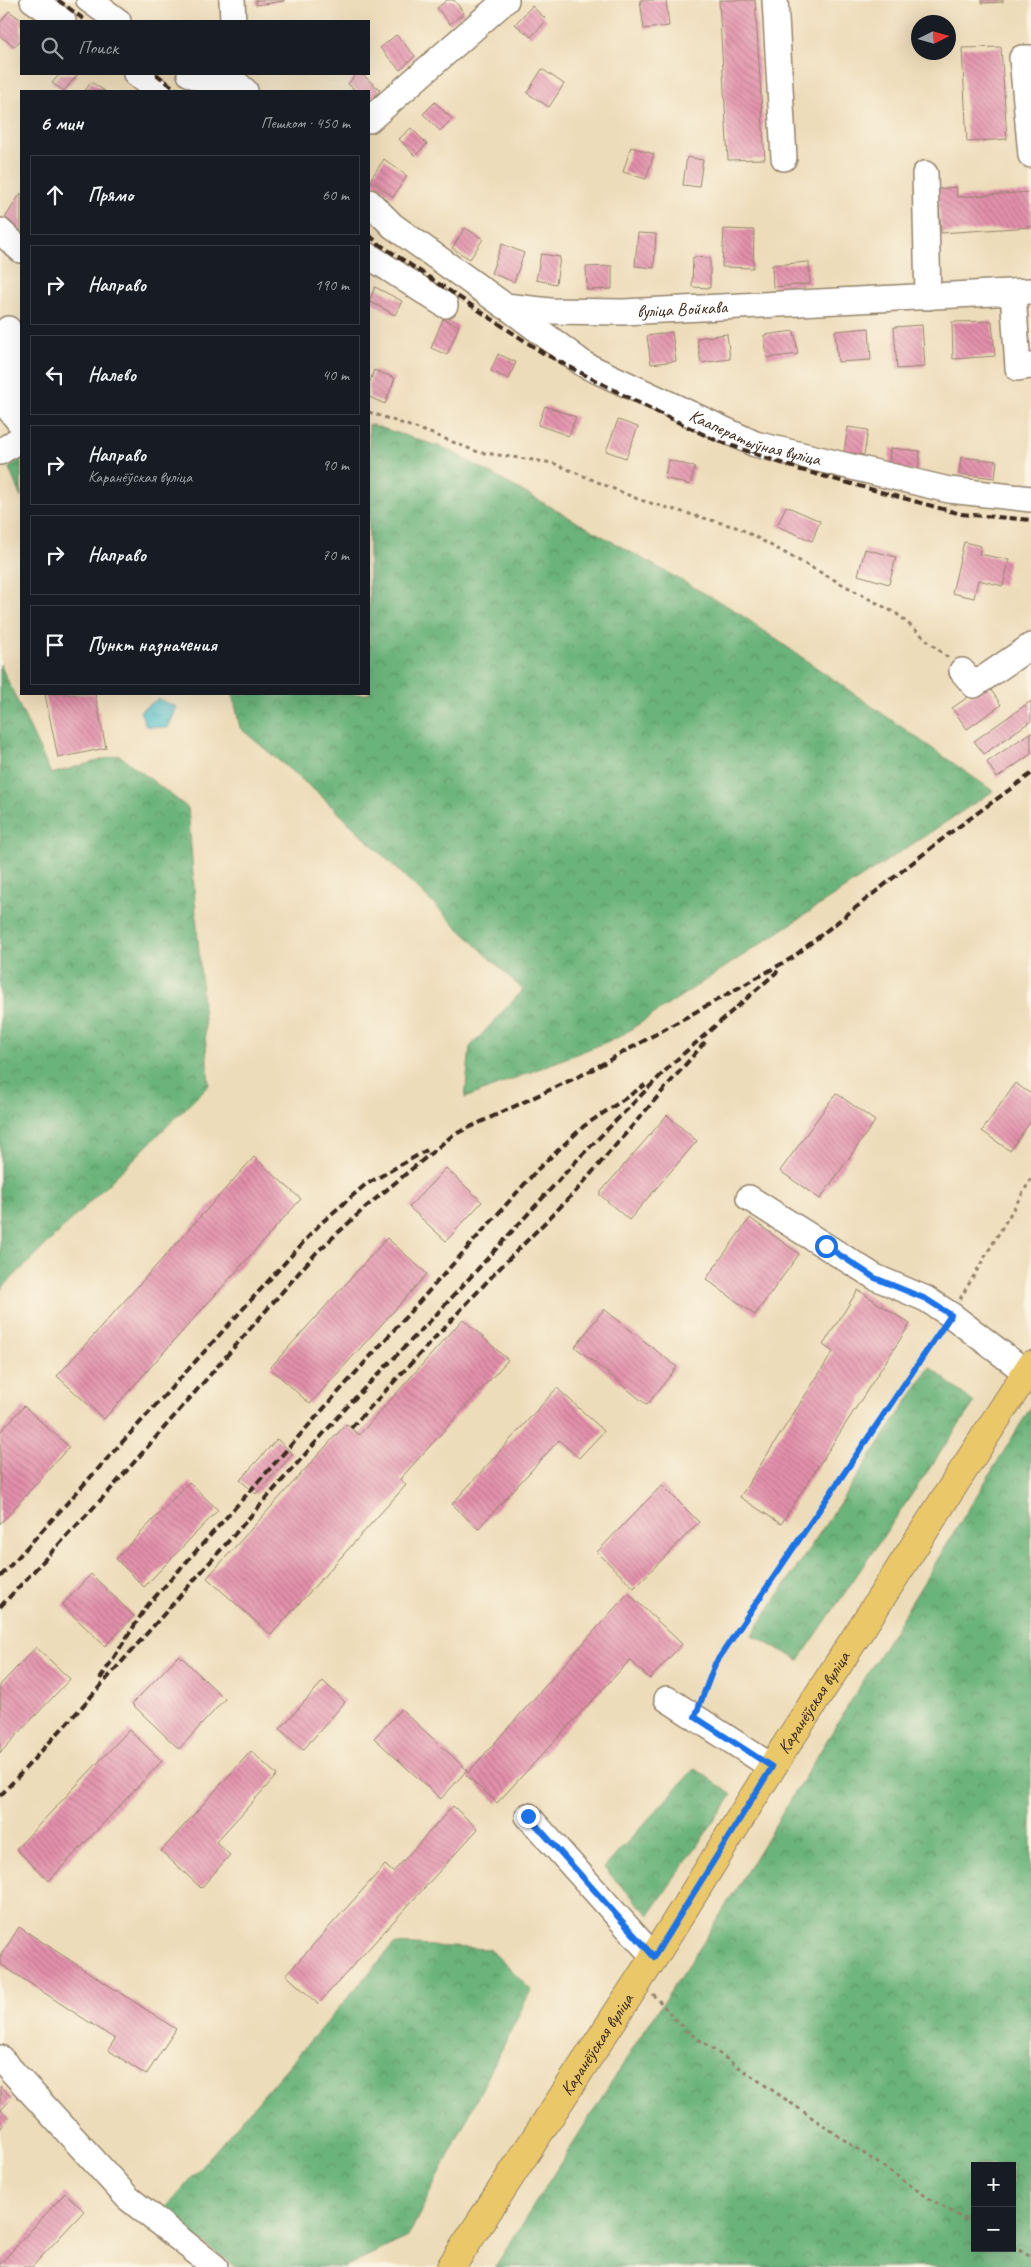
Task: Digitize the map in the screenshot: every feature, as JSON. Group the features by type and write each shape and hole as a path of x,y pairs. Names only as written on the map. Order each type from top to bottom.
{"main road":[{"name":"Каранёўская вуліца","path":"451,2267 647,1968 772,1767 1029,1369"}],"street":[{"path":"33,0 62,20"},
{"path":"89,0 117,20"},
{"path":"232,0 233,20"},
{"path":"370,119 506,0"},
{"path":"775,0 784,158"},
{"path":"1031,58 1022,58 1031,155"},
{"path":"137,75 157,90"},
{"path":"192,75 219,86 239,83"},
{"path":"925,174 928,296"},
{"name":"вуліца Войкава","path":"370,203 394,226 505,306 550,311 623,312 1022,292"},
{"path":"0,231 20,249"},
{"path":"370,257 445,305"},
{"path":"1022,292 1018,368 1031,366"},
{"name":"Кааператыўная вуліца","path":"505,306 585,365 755,444 949,490 1031,499"},
{"path":"10,328 9,408 20,423"},
{"path":"0,452 20,439"},
{"path":"962,671 974,685 1031,646"},
{"path":"749,1198 875,1278 926,1299 1029,1369"},
{"path":"667,1699 772,1767"},
{"path":"528,1816 647,1968"},
{"path":"0,2058 128,2198 215,2267"}],"path":[{"path":"370,412 478,452 553,463 640,500 739,528 897,614 962,671"},
{"path":"695,1717 715,1664 951,1315 1031,1179"},
{"path":"647,1968 685,2030 933,2201 971,2223"},
{"path":"1016,2248 1031,2257"}],"green space":[{"path":"370,424 447,449 734,610 993,791 619,1037 465,1098 470,1047 523,990 319,794 240,728 233,695 370,695"},
{"path":"20,458 20,496 9,468"},
{"path":"0,664 51,774 119,755 188,808 209,1085 0,1290"},
{"path":"930,1367 974,1403 799,1660 752,1635"},
{"path":"1031,1407 1031,2267 495,2267 640,2037 701,1946"},
{"path":"695,1768 732,1795 649,1915 604,1868"},
{"path":"394,1944 490,1949 531,1990 408,2237 344,2267 235,2267 163,2211"}],"water":[{"path":"158,699 177,707 168,728 146,726 140,711"}],"building":[{"path":"256,0 284,0 284,1 256,5"},
{"path":"447,0 454,0 464,13 450,24 437,8"},
{"path":"640,0 666,0 669,26 644,29"},
{"path":"719,0 755,0 765,159 728,160"},
{"path":"982,0 1003,0 1003,2 982,3"},
{"path":"532,6 547,20 531,37 515,24"},
{"path":"9,11 22,20 20,20 20,40 15,47 0,36 0,23"},
{"path":"396,35 415,56 400,70 380,48"},
{"path":"1001,47 1007,139 967,142 962,48"},
{"path":"542,69 564,84 549,107 527,93"},
{"path":"59,75 77,75 65,90 52,83"},
{"path":"355,75 363,75 380,90 370,102 370,90 355,90 348,84"},
{"path":"91,82 103,90 86,90"},
{"path":"435,102 452,119 440,131 423,114"},
{"path":"411,128 427,144 415,156 399,139"},
{"path":"631,147 654,154 646,179 623,172"},
{"path":"687,157 703,160 699,187 683,185"},
{"path":"384,159 407,176 393,197 370,180"},
{"path":"956,187 957,197 1031,192 1031,227 941,233 938,189"},
{"path":"20,195 20,232 3,221"},
{"path":"465,228 483,239 470,259 452,248"},
{"path":"724,229 754,230 753,268 722,267"},
{"path":"638,233 656,234 654,268 635,266"},
{"path":"502,244 524,253 514,282 491,273"},
{"path":"541,254 560,257 556,284 536,280"},
{"path":"693,257 710,258 710,288 692,287"},
{"path":"809,262 810,284 773,287 772,265"},
{"path":"612,266 612,289 587,290 586,267"},
{"path":"375,287 402,301 395,315 370,302"},
{"path":"443,319 459,326 447,355 431,348"},
{"path":"992,321 995,356 953,359 952,322"},
{"path":"922,325 925,367 897,369 894,327"},
{"path":"869,328 871,360 838,362 835,331"},
{"path":"794,331 798,354 767,358 764,335"},
{"path":"672,332 676,361 651,364 647,336"},
{"path":"727,334 730,359 701,363 697,338"},
{"path":"498,354 516,362 509,379 491,371"},
{"path":"374,370 395,378 385,404 370,397 370,381"},
{"path":"545,406 576,417 569,436 538,425"},
{"path":"618,420 638,427 626,458 606,451"},
{"path":"848,427 868,430 864,455 844,452"},
{"path":"890,448 920,451 918,472 889,469"},
{"path":"961,457 997,461 995,478 959,474"},
{"path":"669,460 695,467 690,485 664,478"},
{"path":"786,506 820,521 812,541 777,526"},
{"path":"964,542 981,546 979,554 1009,560 1003,586 978,580 974,598 952,593"},
{"path":"865,549 896,557 889,584 858,575"},
{"path":"987,684 1001,705 967,729 952,708"},
{"path":"45,695 95,695 106,748 58,758"},
{"path":"1031,701 1031,721 984,754 974,741"},
{"path":"1031,732 1031,754 997,778 987,762"},
{"path":"1015,1083 1031,1094 1031,1121 1010,1151 982,1131"},
{"path":"836,1093 875,1121 820,1199 780,1171"},
{"path":"667,1115 697,1141 629,1220 599,1194"},
{"path":"254,1157 301,1199 104,1419 57,1376"},
{"path":"446,1168 482,1202 446,1241 409,1207"},
{"path":"750,1218 799,1254 755,1315 706,1279"},
{"path":"387,1238 427,1274 310,1404 270,1368"},
{"path":"858,1290 910,1324 781,1524 740,1497 833,1352 823,1345"},
{"path":"604,1309 677,1367 647,1405 575,1347"},
{"path":"463,1319 508,1360 400,1479 406,1485 271,1635 207,1578 346,1424 359,1435"},
{"path":"557,1388 604,1431 579,1458 559,1440 478,1529 452,1504"},
{"path":"24,1406 69,1447 0,1524 0,1432"},
{"path":"277,1439 293,1454 256,1494 240,1480"},
{"path":"189,1482 218,1510 144,1587 116,1559"},
{"path":"662,1485 699,1522 634,1588 597,1552"},
{"path":"91,1574 134,1616 105,1646 62,1605"},
{"path":"628,1593 682,1644 650,1679 630,1660 497,1803 466,1775"},
{"path":"36,1647 70,1679 0,1753 0,1685"},
{"path":"179,1655 225,1699 179,1749 132,1704"},
{"path":"323,1681 345,1702 303,1750 280,1729"},
{"path":"401,1709 467,1770 441,1799 374,1738"},
{"path":"129,1730 162,1761 49,1881 16,1849"},
{"path":"251,1751 277,1775 216,1842 230,1855 201,1888 161,1851"},
{"path":"453,1806 478,1829 318,2004 286,1975 385,1865 393,1872"},
{"path":"19,1927 176,2029 146,2075 108,2050 115,2039 0,1964 0,1957"},
{"path":"0,2086 12,2098 1,2110 9,2118 0,2129"},
{"path":"65,2193 84,2211 32,2267 0,2267 0,2264"}],"railway":[{"path":"58,0 85,20"},
{"path":"157,75 177,90"},
{"path":"370,236 379,244 543,353 713,439 801,470 961,514 1031,520"},
{"path":"0,1607 110,1490 316,1253 367,1206 453,1135 588,1072 792,958 950,833 1031,774"},
{"path":"0,1796 80,1709 355,1398 434,1317 579,1158 674,1062 778,971"},
{"path":"351,1428 495,1273 576,1191 705,1042"},
{"path":"100,1679 147,1606 538,1169 584,1126 645,1085"},
{"path":"0,1577 320,1224 365,1185 427,1150"}],"route":[{"path":"528,1816 654,1957 772,1767 695,1717 715,1664 951,1315 926,1299 875,1278 826,1246"}]}
